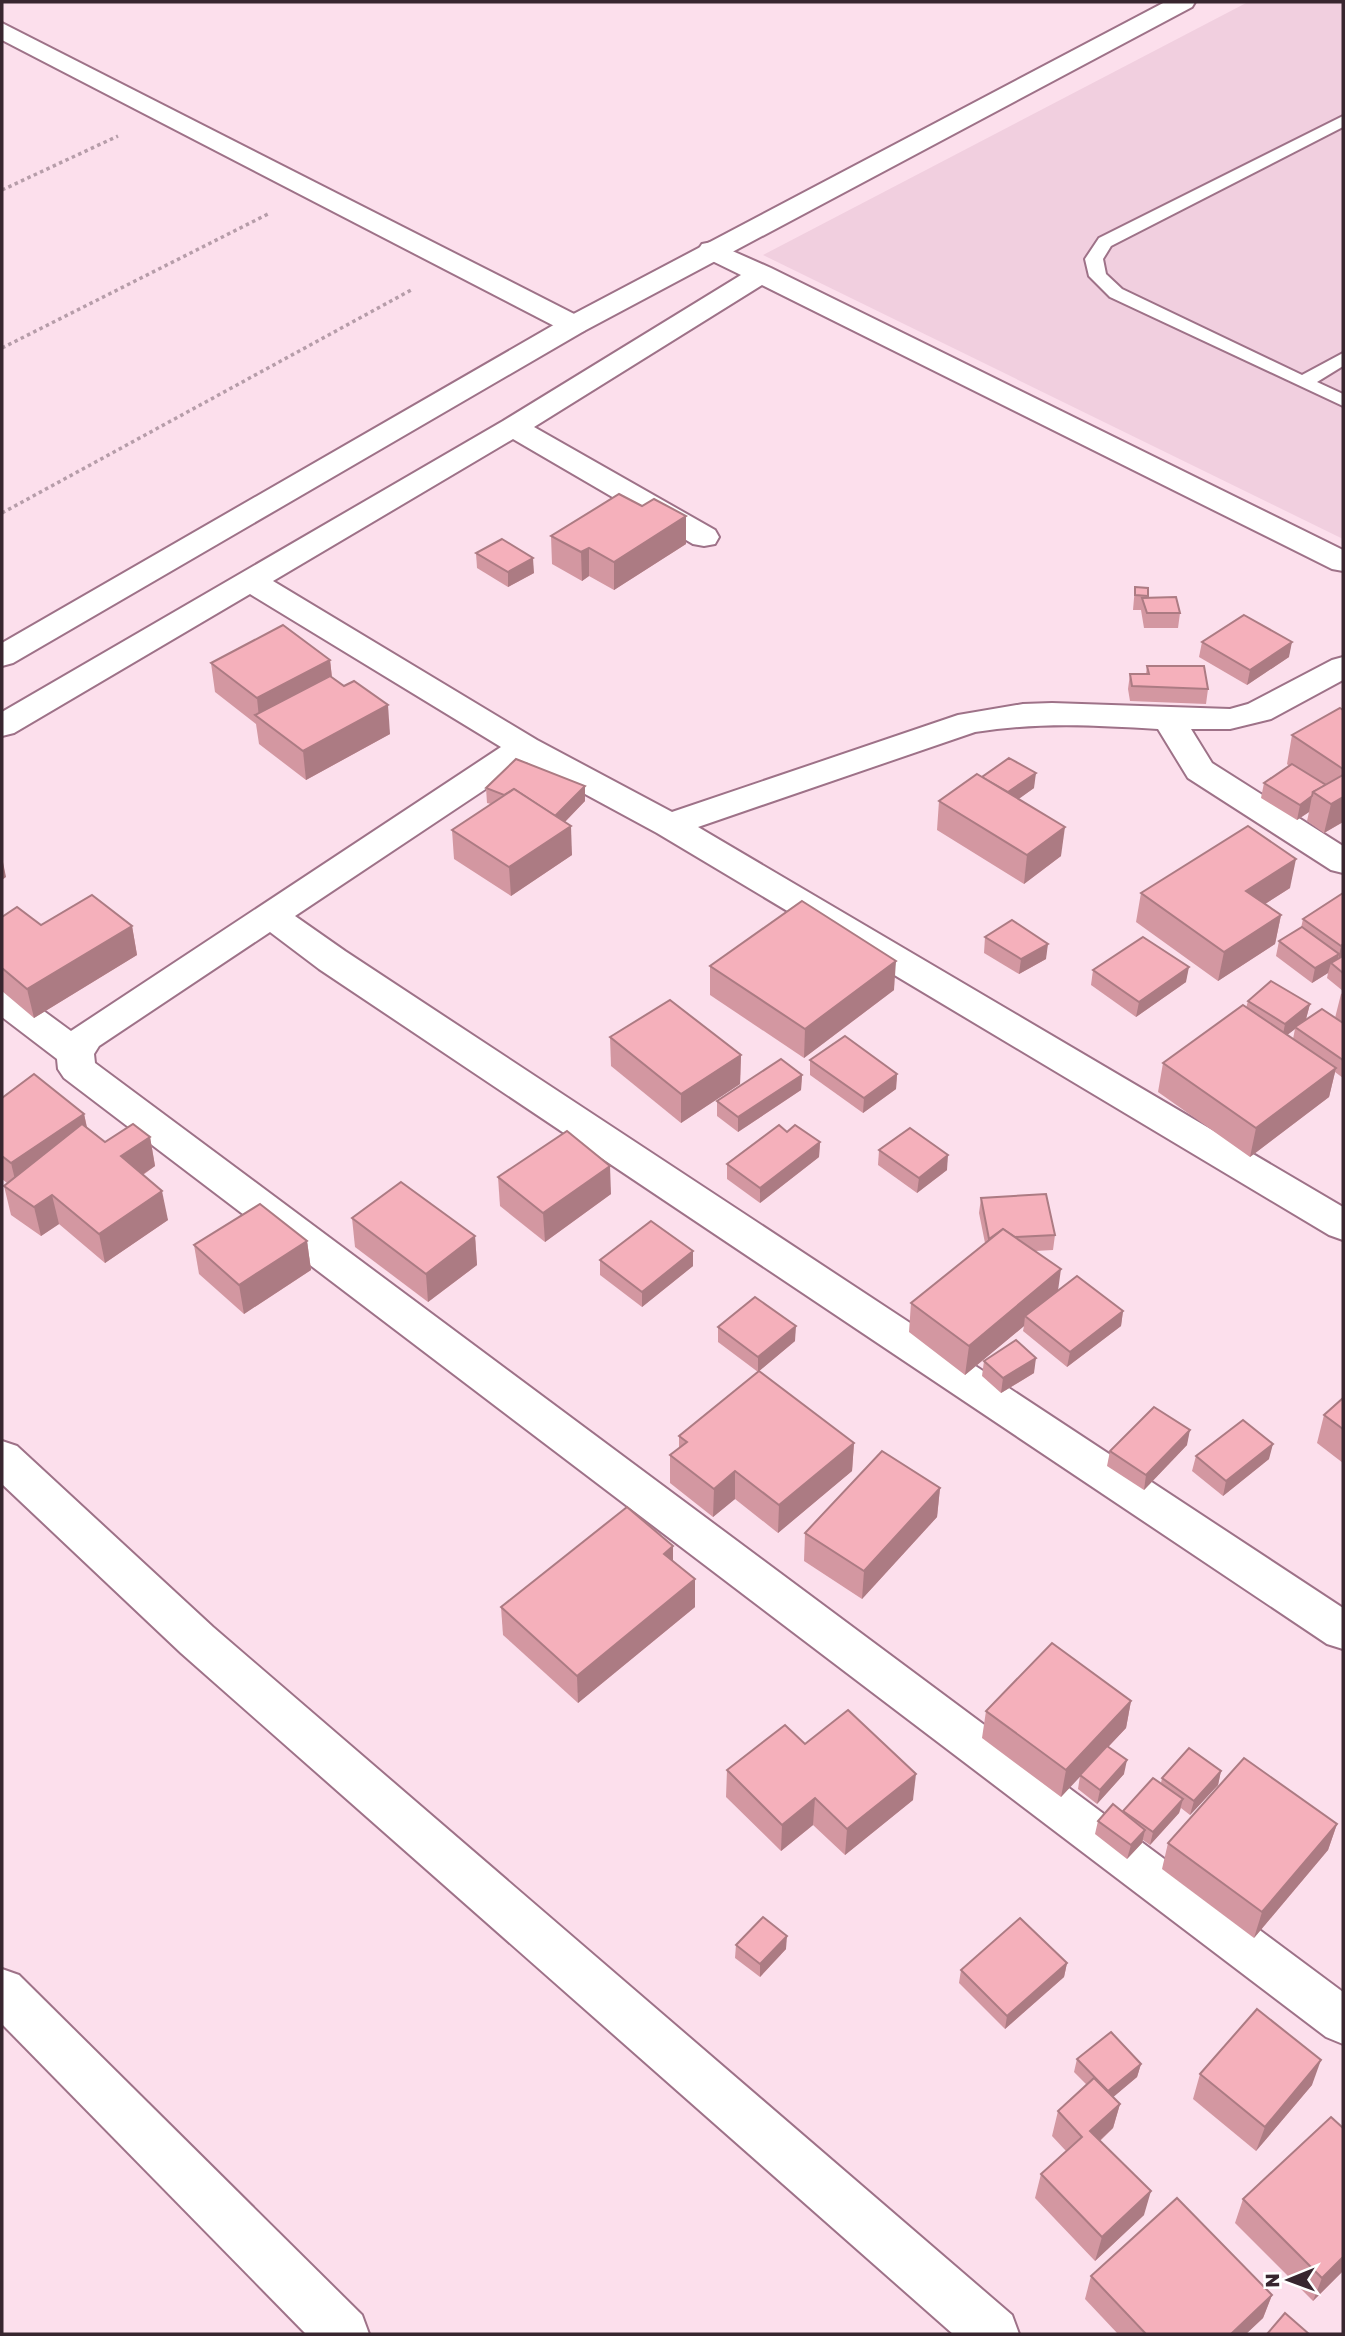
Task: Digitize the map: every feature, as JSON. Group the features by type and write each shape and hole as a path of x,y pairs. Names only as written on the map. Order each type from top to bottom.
{"street":[{"path":"2,656 575,325 1182,2"},
{"path":"2,30 575,325"},
{"path":"712,250 1343,562"},
{"path":"2,726 513,427 761,274"},
{"path":"513,427 704,537"},
{"path":"251,581 525,747 669,825 1343,1225"},
{"path":"669,825 970,722 1023,714 1052,713 1230,719 1259,712 1343,667"},
{"path":"1168,719 1200,770 1343,862"},
{"path":"525,747 86,1037 75,1054 77,1069 1343,2021"},
{"path":"270,915 355,976 1343,1631"},
{"path":"2,999 75,1054"},
{"path":"2,1458 197,1640 993,2334"},
{"path":"2,1991 343,2334"}],"lane":[{"path":"1343,121 1104,242 1094,259 1098,276 1116,293 1343,401"},
{"path":"1303,382 1343,358"}],"path":[{"path":"2,190 164,114"},
{"path":"2,348 314,191"},
{"path":"2,513 457,265"}],"shaded area":[{"path":"1248,2 1343,2 1343,539 763,255"}],"building":[{"path":"619,494 642,506 654,499 686,516 614,562 589,548 581,552 551,536"},
{"path":"502,539 533,558 508,572 476,553"},
{"path":"1135,587 1148,588 1148,596 1135,595"},
{"path":"1176,597 1180,613 1147,613 1142,598"},
{"path":"1244,615 1292,642 1250,670 1202,642"},
{"path":"283,625 330,660 257,698 211,663"},
{"path":"1147,666 1204,666 1208,689 1132,686 1130,674 1149,674"},
{"path":"330,676 344,686 354,681 388,705 303,751 255,715"},
{"path":"1340,708 1343,710 1343,769 1292,735"},
{"path":"1009,758 1036,773 1008,792 982,777"},
{"path":"516,759 585,786 555,816 514,789 504,795 486,788"},
{"path":"1292,764 1326,785 1313,792 1312,796 1300,805 1264,783"},
{"path":"977,774 1065,827 1027,855 939,801"},
{"path":"1343,775 1343,797 1331,804 1313,792"},
{"path":"514,789 571,826 509,867 452,830"},
{"path":"1248,826 1296,859 1246,891 1281,915 1224,952 1141,893"},
{"path":"1343,893 1343,944 1341,946 1303,919"},
{"path":"92,895 132,926 27,989 2,968 2,917 17,907 41,925"},
{"path":"802,901 896,961 805,1029 710,966"},
{"path":"1012,920 1048,944 1021,959 985,937"},
{"path":"1302,927 1339,954 1315,968 1279,941"},
{"path":"1143,937 1189,967 1139,1002 1093,970"},
{"path":"1343,956 1343,973 1331,963"},
{"path":"1271,981 1310,1004 1285,1024 1248,1001"},
{"path":"670,1000 741,1055 681,1094 610,1037"},
{"path":"1243,1005 1336,1068 1256,1128 1163,1063"},
{"path":"1322,1009 1343,1023 1343,1060 1295,1027"},
{"path":"845,1036 897,1074 864,1098 810,1060"},
{"path":"781,1059 802,1075 738,1117 717,1101"},
{"path":"34,1074 84,1114 11,1163 2,1156 2,1098"},
{"path":"82,1124 105,1142 133,1124 150,1137 121,1156 162,1191 99,1234 52,1195 34,1207 4,1186"},
{"path":"779,1125 787,1132 795,1125 820,1142 760,1188 727,1164"},
{"path":"910,1128 948,1155 919,1178 879,1150"},
{"path":"567,1131 610,1166 543,1213 498,1177"},
{"path":"401,1182 475,1236 426,1274 352,1218"},
{"path":"1046,1194 1055,1235 1015,1237 1003,1229 989,1239 981,1198"},
{"path":"260,1204 307,1241 239,1285 194,1245"},
{"path":"651,1221 693,1251 642,1292 600,1260"},
{"path":"1003,1229 1061,1269 969,1346 911,1303"},
{"path":"1077,1276 1123,1311 1070,1352 1025,1316"},
{"path":"755,1297 796,1326 758,1357 718,1327"},
{"path":"1016,1340 1036,1358 1003,1378 984,1361"},
{"path":"759,1371 854,1443 779,1505 735,1471 714,1489 670,1455 687,1442 679,1436"},
{"path":"1343,1398 1343,1429 1324,1415"},
{"path":"1154,1407 1190,1430 1146,1475 1110,1451"},
{"path":"1243,1420 1273,1444 1226,1481 1196,1456"},
{"path":"882,1451 940,1488 864,1571 805,1533"},
{"path":"627,1507 673,1546 664,1554 695,1579 577,1676 501,1607"},
{"path":"1052,1643 1131,1701 1066,1770 986,1711"},
{"path":"848,1710 916,1774 847,1829 815,1798 782,1825 727,1770 785,1725 805,1744"},
{"path":"1107,1746 1127,1760 1100,1790 1080,1775"},
{"path":"1189,1748 1221,1771 1194,1801 1162,1778"},
{"path":"1244,1758 1337,1824 1262,1912 1168,1843"},
{"path":"1153,1778 1183,1799 1153,1832 1123,1811"},
{"path":"1113,1804 1145,1830 1131,1845 1098,1821"},
{"path":"763,1917 787,1936 760,1964 736,1945"},
{"path":"1020,1918 1067,1963 1007,2016 961,1970"},
{"path":"1257,2009 1321,2060 1265,2127 1200,2074"},
{"path":"1111,2032 1141,2064 1108,2091 1077,2059"},
{"path":"1094,2078 1120,2104 1090,2131 1151,2191 1102,2237 1041,2174 1082,2137 1058,2111"},
{"path":"1331,2117 1343,2128 1343,2257 1322,2278 1243,2199"},
{"path":"1177,2198 1272,2295 1231,2334 1146,2334 1091,2276"},
{"path":"1285,2313 1309,2334 1267,2334"}]}
